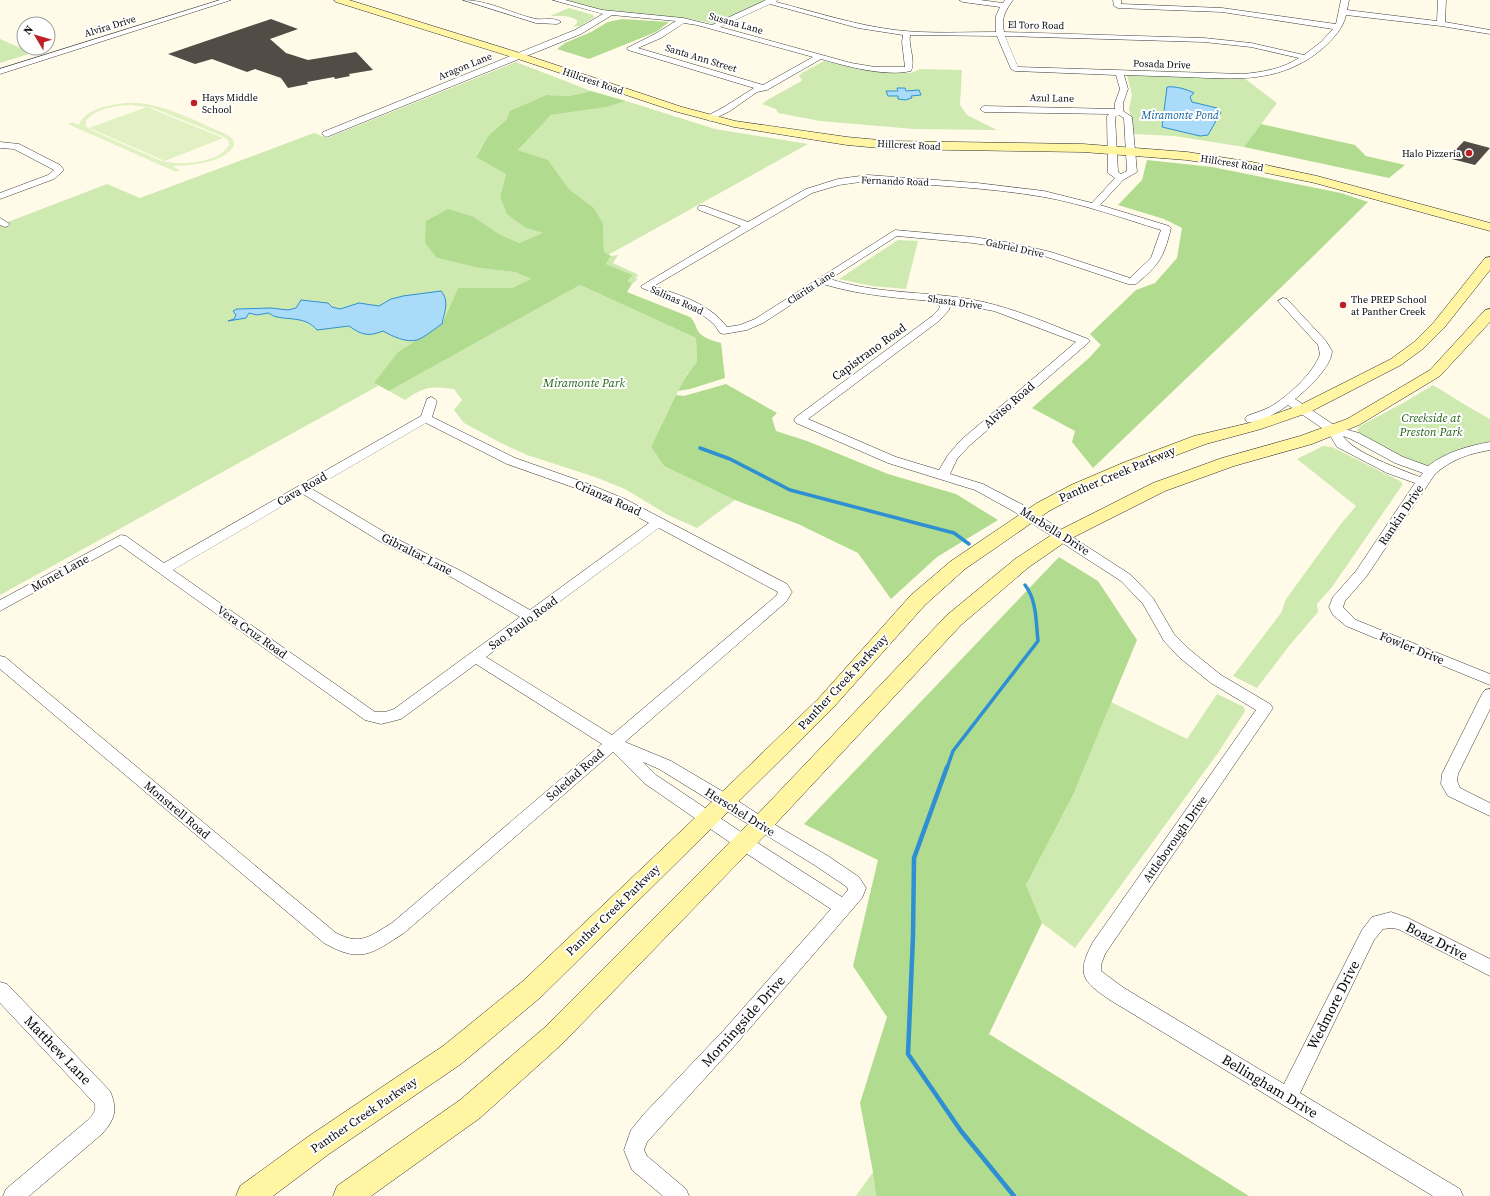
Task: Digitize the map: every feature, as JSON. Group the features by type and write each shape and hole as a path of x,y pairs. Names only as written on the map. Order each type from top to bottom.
{"main road":[{"name":"Hillcrest Road","path":"339,0 519,56 659,103 723,121 847,141 890,145 945,147 1063,147 1113,144"},
{"path":"416,25 435,18"},
{"path":"486,34 549,55"},
{"path":"712,105 740,112"},
{"name":"Hillcrest Road","path":"786,121 834,128 906,134 1059,136 1113,144 1232,152 1327,171"},
{"name":"Hillcrest Road","path":"1131,145 1296,175 1367,192 1490,227"},
{"path":"1475,211 1490,215"},
{"name":"Panther Creek Parkway","path":"347,1196 470,1109 554,1036 762,825 954,620 1022,563 1062,536 1159,487 1228,462 1306,440 1353,422 1435,374 1455,330 1490,261"},
{"name":"Panther Creek Parkway","path":"250,1196 320,1145 452,1055 532,989 726,802 824,704 918,600 958,565 1003,533 1077,489 1131,466 1200,440 1255,426 1296,404 1396,362 1419,345 1490,313"}],"street":[{"name":"Alvira Drive","path":"0,72 227,0"},
{"path":"467,0 536,21 557,22"},
{"path":"483,5 497,0"},
{"name":"Susana Lane","path":"557,0 588,9 610,13 683,20 858,67 908,69 909,60 905,41 907,33"},
{"path":"963,0 1006,2"},
{"path":"1117,3 1209,9 1261,15 1338,27 1345,0"},
{"path":"1440,24 1442,0"},
{"path":"713,27 772,1"},
{"name":"El Toro Road","path":"772,1 858,26 907,33 1214,40 1251,45 1304,57"},
{"path":"1209,1 1209,9"},
{"path":"1001,34 998,20 999,12 1006,2"},
{"path":"1343,12 1490,32"},
{"name":"Aragon Lane","path":"326,134 583,30 610,13"},
{"name":"Santa Ann Street","path":"683,20 662,34 631,48 764,88"},
{"path":"1440,24 1490,28"},
{"name":"Posada Drive","path":"1001,34 1015,69 1250,75 1284,69 1304,57 1327,40 1338,27"},
{"path":"710,118 727,109 754,90 764,88 819,57"},
{"path":"1119,72 1124,89 1119,103 1119,112"},
{"path":"723,121 740,112 765,92 764,88"},
{"name":"Azul Lane","path":"984,109 1054,109 1119,112"},
{"path":"1119,112 1111,116 1113,173 1120,178"},
{"path":"1094,206 1120,178 1132,172 1128,117 1119,112"},
{"path":"0,196 52,176 59,171 57,167 16,146 2,145"},
{"name":"Fernando Road","path":"646,286 814,189 838,182 861,178 890,178 995,187 1044,194 1094,206 1166,228 1160,254 1156,261 1132,282"},
{"path":"702,208 749,226"},
{"name":"Gabriel Drive","path":"895,233 973,240 1012,246 1047,254 1132,282"},
{"name":"Clarita Lane","path":"724,331 753,324 895,233"},
{"name":"Shasta Drive","path":"822,280 840,287 862,291 947,300 991,308 1084,341"},
{"name":"Salinas Road","path":"646,286 701,309 713,318 724,331"},
{"name":"Capistrano Road","path":"800,420 935,319 944,310 947,300"},
{"path":"1283,301 1322,343 1326,350 1326,355 1321,365 1296,404"},
{"name":"Alviso Road","path":"942,476 952,458 965,443 1084,341"},
{"path":"426,418 431,401"},
{"path":"1251,419 1279,407 1296,404 1333,430 1341,444 1356,453 1391,470 1426,476"},
{"name":"Cava Road","path":"164,569 426,418"},
{"name":"Crianza Road","path":"426,418 497,456 602,493 782,587 785,592"},
{"name":"Marbella Drive","path":"800,420 892,460 966,483 991,493 1030,516 1112,568 1134,585 1148,601 1169,637 1194,663 1216,679 1265,708"},
{"name":"Rankin Drive","path":"1338,612 1336,607 1338,598 1361,574 1426,476 1443,460 1473,449 1490,446"},
{"name":"Gibraltar Lane","path":"303,489 383,538 458,574 532,617"},
{"name":"Sao Paulo Road","path":"385,718 399,714 659,522"},
{"name":"Vera Cruz Road","path":"121,539 370,716 379,719 385,718"},
{"name":"Monet Lane","path":"0,606 121,539"},
{"name":"Soledad Road","path":"358,948 372,945 398,928 781,599 785,592"},
{"name":"Fowler Drive","path":"1338,612 1347,621 1355,625 1490,680"},
{"name":"Herschel Drive","path":"475,657 613,743 665,765 822,861 853,882 857,888 856,893"},
{"name":"Monstrell Road","path":"0,661 330,938 343,945 358,948"},
{"path":"1490,694 1450,774 1448,783 1451,789 1463,797 1490,810"},
{"name":"Attleborough Drive","path":"1093,971 1094,956 1099,948 1265,708"},
{"name":"Herschel Drive","path":"613,743 650,779 744,843 844,906"},
{"name":"Morningside Drive","path":"679,1196 639,1163 634,1150 638,1137 646,1126 730,1037 856,893"},
{"name":"Boaz Drive","path":"1383,920 1391,920 1402,923 1490,968"},
{"name":"Wedmore Drive","path":"1288,1096 1368,935 1378,922 1383,920"},
{"name":"Bellingham Drive","path":"1093,971 1097,982 1103,986 1453,1196"},
{"name":"Matthew Lane","path":"0,990 103,1098 106,1107 104,1115 95,1127 13,1196"}],"green space":[{"path":"563,0 768,0 715,24 685,18 604,11"},
{"path":"569,8 593,15 595,17 580,26 573,27 577,23 577,20 574,18 550,16"},
{"path":"622,19 669,22 656,32 589,59 557,49 565,43 591,32 608,22"},
{"path":"0,39 16,46 16,56 22,56 0,63"},
{"path":"824,61 858,69 892,72 911,73 920,69 962,70 960,105 967,115 997,130 914,129 820,121 778,113 776,109 762,104 800,82 802,80 799,76 802,73"},
{"path":"516,62 591,91 569,96 546,95 528,103 488,136 476,156 506,174 500,197 526,228 544,233 519,243 499,234 474,217 437,258 479,268 515,272 531,279 512,288 458,288 442,324 398,352 375,383 378,386 0,595 0,225 107,184 140,198 314,133 327,138"},
{"path":"1127,75 1244,78 1277,103 1244,147 1174,136 1134,134 1129,109 1132,95"},
{"path":"591,91 626,101 607,107 551,115 518,150 548,160 569,189 594,208 603,223 604,252 611,256 606,264 633,275 628,281 632,284 627,292 690,317 702,336 721,343 725,378 690,389 678,391 686,376 697,362 696,338 580,285 389,391 374,383 398,352 442,324 458,288 512,288 531,279 515,272 479,268 437,258 425,243 426,221 448,209 474,217 499,234 519,243 543,233 526,228 507,214 500,197 506,174 476,157 488,136 507,119 510,111 546,95 569,96"},
{"path":"626,101 715,129 808,144 608,255 604,252 603,223 594,208 569,189 548,160 518,150 551,115 607,107"},
{"path":"125,103 151,105 177,113 226,134 233,139 234,145 230,151 215,160 197,164 172,166 180,170 176,172 68,124 72,122 79,125 86,115 92,112 106,107","holes":["131,105 153,108 222,136 228,140 229,145 224,151 207,160 186,163 167,162 159,160 91,130 86,126 86,121 90,117 106,108"]},
{"path":"147,107 223,138 165,161 89,128"},
{"path":"1261,124 1355,145 1366,156 1405,165 1389,178 1244,147"},
{"path":"1147,160 1212,167 1341,193 1368,202 1093,468 1072,442 1075,431 1032,408 1089,358 1101,345 1090,334 1136,290 1155,283 1177,258 1182,228 1164,219 1118,205 1142,180"},
{"path":"898,240 918,241 906,289 872,286 839,279"},
{"path":"618,255 613,263 637,274 638,276 635,278 638,279 632,284 628,282 633,275 606,264 611,256"},
{"name":"Miramonte Park","path":"580,285 696,338 697,363 686,375 651,447 664,466 735,500 697,528 668,515 625,489 595,477 527,455 464,423 454,410 462,400 454,389 439,387 428,388 405,400 389,391"},
{"path":"726,384 777,413 772,418 776,431 807,441 888,474 956,494 998,520 937,557 891,599 858,553 798,524 735,500 664,466 651,447 676,395 684,396"},
{"name":"Creekside at Preston Park","path":"1433,385 1490,419 1490,441 1447,454 1429,466 1413,461 1379,446 1357,430 1360,426"},
{"path":"1323,446 1332,447 1400,481 1403,484 1332,587 1317,604 1318,612 1289,646 1257,688 1233,676 1281,613 1286,599 1340,525 1356,506 1297,459"},
{"path":"1059,557 1098,581 1137,640 1073,795 1026,885 1042,923 989,1034 1249,1196 876,1196 860,1103 887,1017 853,966 878,860 804,824"},
{"path":"1217,694 1244,707 1245,711 1218,753 1075,948 1042,923 1026,885 1073,795 1111,702 1187,739"},
{"path":"873,1172 876,1196 856,1196"}],"water":[{"name":"Miramonte Pond","path":"1167,87 1177,87 1194,93 1190,97 1192,102 1217,108 1221,112 1208,135 1200,136 1162,127"},
{"path":"897,88 905,88 906,91 919,90 921,95 911,96 912,98 905,100 898,99 898,96 888,96 886,91 898,91"},
{"path":"441,291 444,295 446,303 442,324 423,337 413,341 399,338 383,331 373,334 365,334 349,326 317,330 313,326 303,321 276,317 268,313 257,315 249,313 246,318 228,321 234,319 236,315 233,311 237,309 271,308 288,310 296,308 301,300 328,303 332,307 340,309 359,303 379,306 391,299 403,296"}],"building":[{"name":"Hays Middle School","path":"271,19 298,29 270,39 286,53 308,60 356,52 373,70 349,74 350,76 335,79 334,77 307,82 308,84 288,88 281,78 255,69 247,72 212,59 195,64 168,54"},
{"name":"Halo Pizzeria","path":"1464,141 1490,148 1475,165 1448,158"}],"waterway":[{"path":"700,448 730,459 790,490 954,533 969,544"},
{"path":"947,768 953,751 1038,641 1034,605 1025,585"},
{"path":"947,767 914,858 913,936 908,1054 961,1131 1014,1196"}],"place":[{"name":"Hays Middle School","path":"194,103"},
{"name":"Halo Pizzeria","path":"1469,153"},
{"name":"The PREP School at Panther Creek","path":"1343,305"}]}
